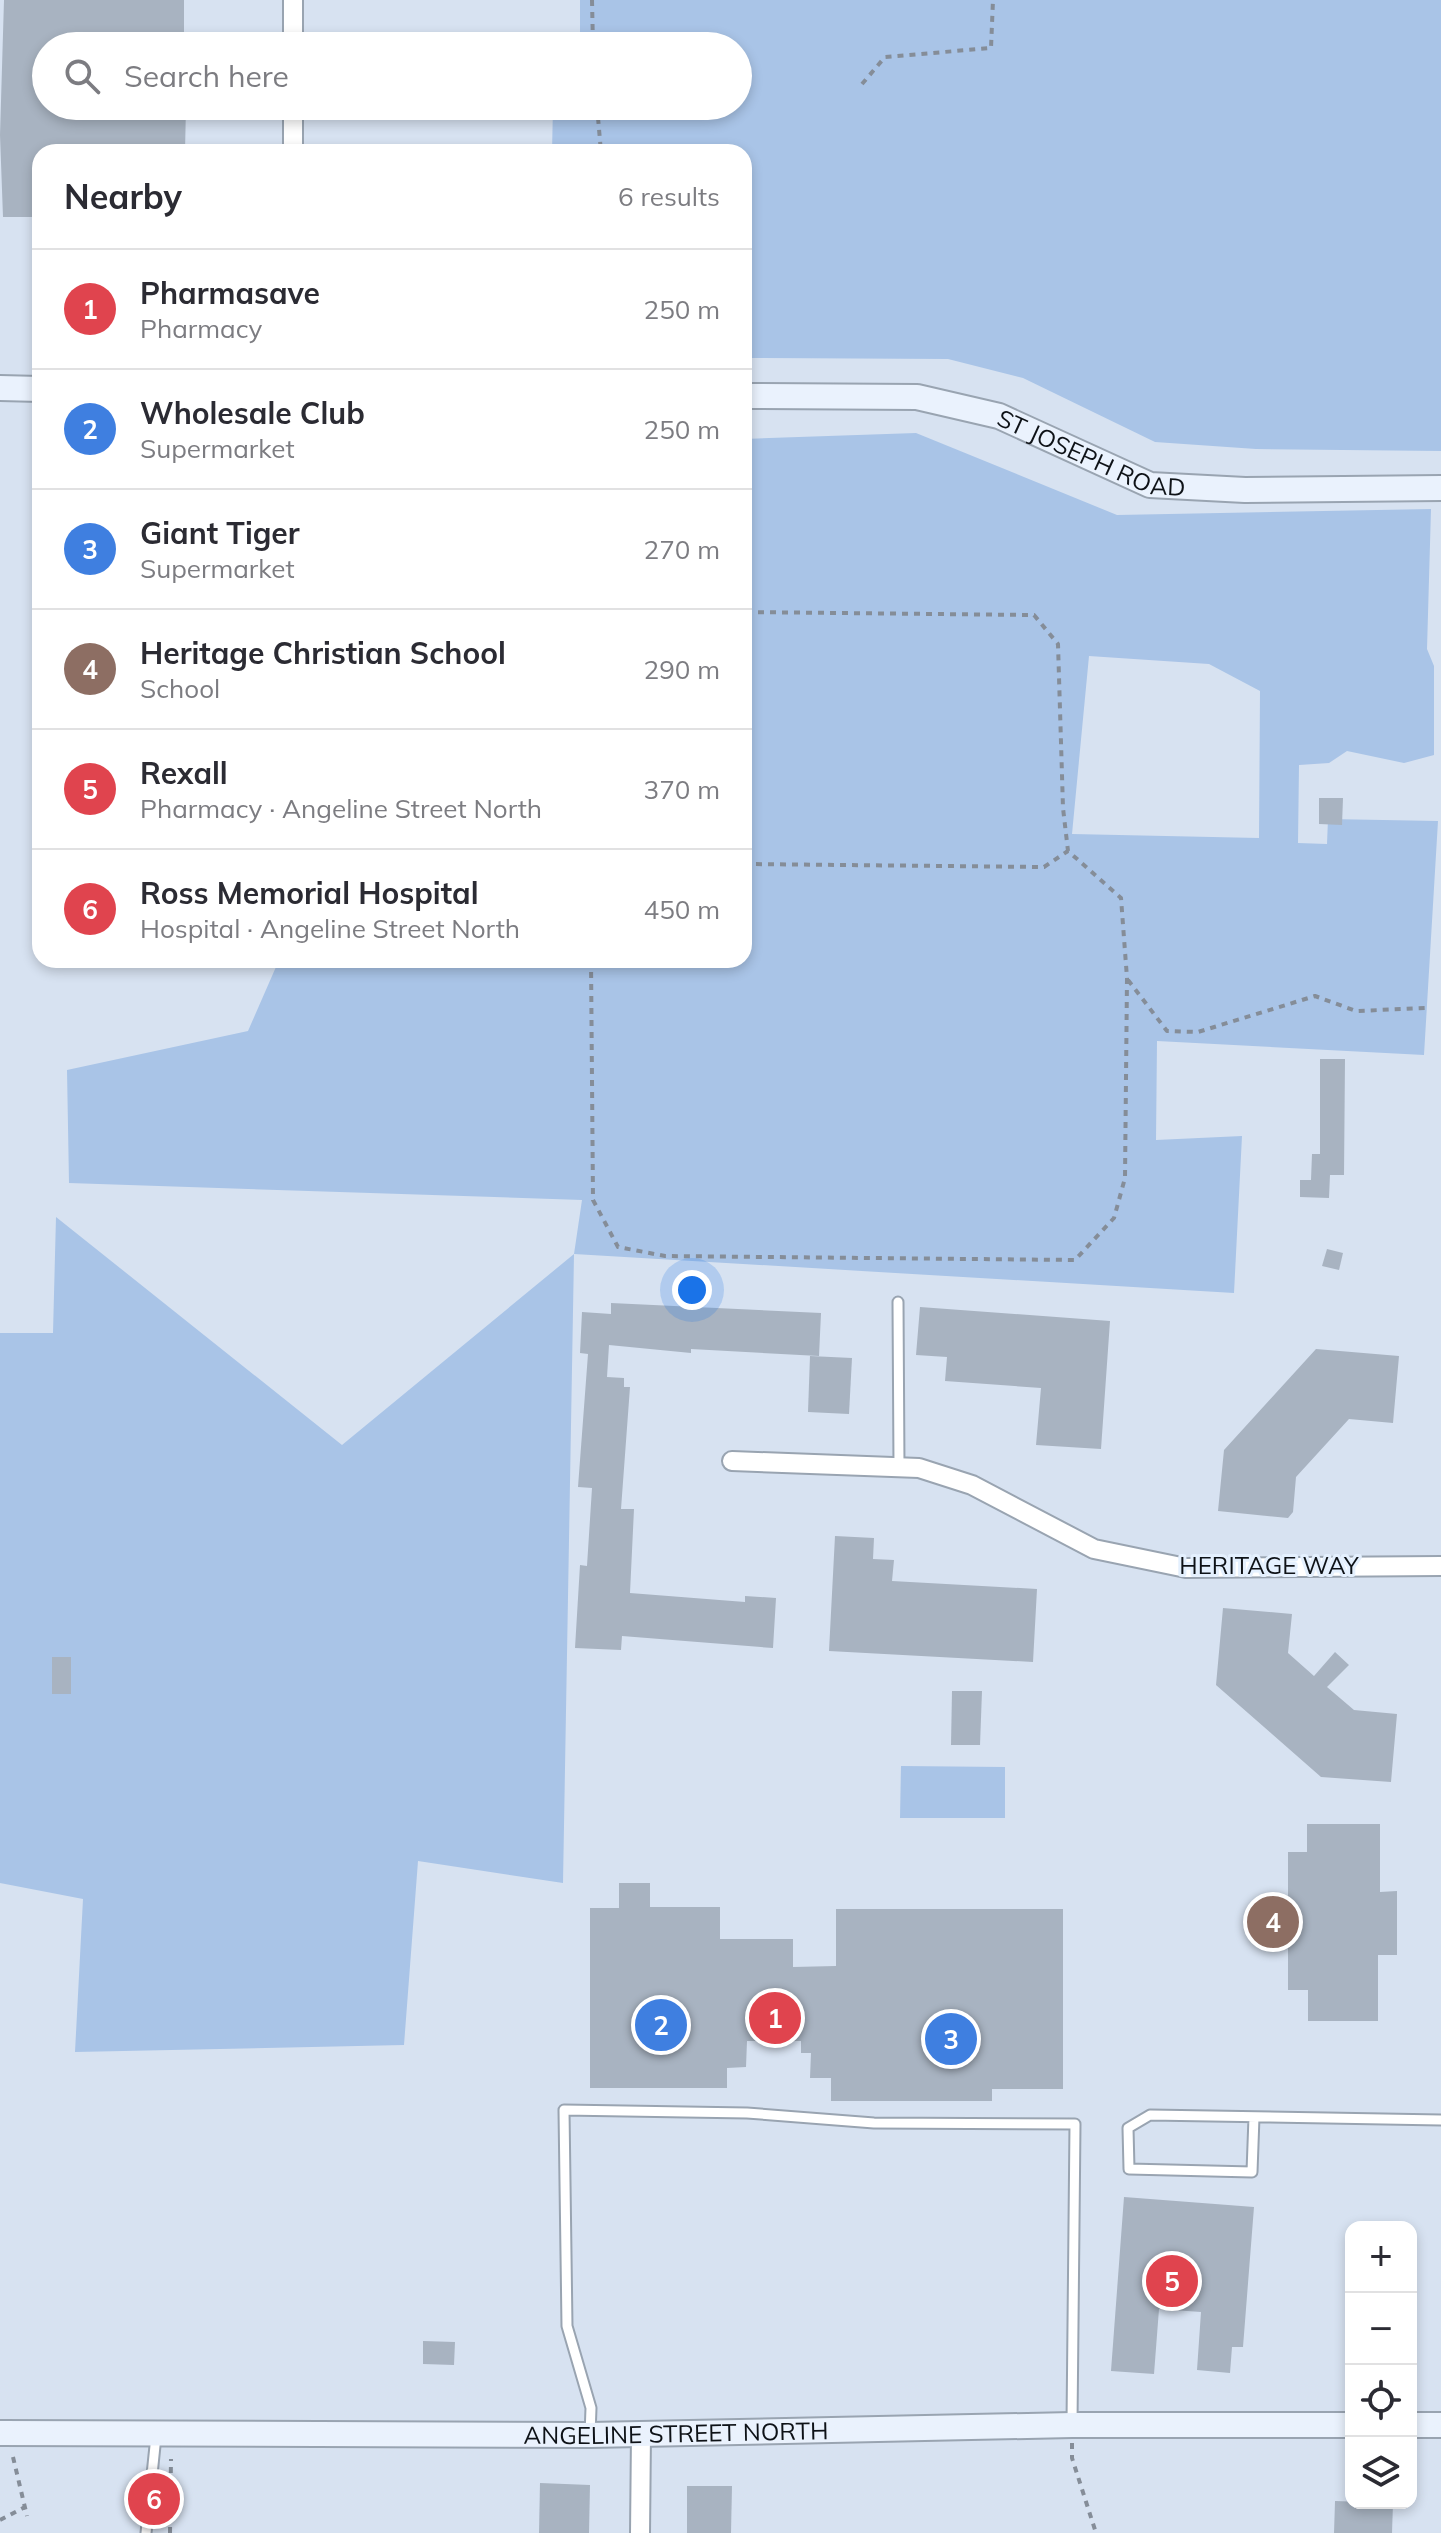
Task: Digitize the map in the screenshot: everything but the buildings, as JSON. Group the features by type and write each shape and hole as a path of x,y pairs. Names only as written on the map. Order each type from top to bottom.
{"main road":[{"path":"0,388 32,389"},
{"name":"ST JOSEPH ROAD","path":"752,396 917,397 999,416 1150,485 1245,490 1441,488"},
{"name":"ANGELINE STREET NORTH","path":"0,2433 156,2436 590,2435 1072,2425 1345,2425"},
{"path":"1417,2425 1441,2425"}],"street":[{"path":"293,0 293,32"},
{"path":"293,120 293,144"},
{"name":"HERITAGE WAY","path":"732,1461 919,1468 972,1485 1094,1549 1186,1568 1441,1566"},
{"path":"640,2533 641,2434"}],"lane":[{"path":"898,1302 899,1467"},
{"path":"590,2435 591,2408 567,2326 564,2110 747,2113 874,2123 1075,2124 1072,2425"},
{"path":"1254,2117 1252,2172 1129,2169 1128,2128 1150,2115 1441,2120"},
{"path":"146,2533 156,2436"}],"path":[{"path":"592,0 593,32"},
{"path":"862,84 885,57 991,48 993,0"},
{"path":"598,120 600,144"},
{"path":"591,968 593,1200 618,1247 665,1256 1075,1260 1114,1218 1125,1178 1127,978 1121,898 1068,851 1063,808 1058,644 1034,615 752,612"},
{"path":"752,864 1044,867 1068,851"},
{"path":"1127,978 1167,1031 1198,1032 1315,996 1356,1011 1427,1008"},
{"path":"1072,2425 1072,2458 1096,2533"},
{"path":"13,2457 27,2516"},
{"path":"170,2533 171,2459"},
{"path":"0,2520 25,2507"}],"shaded area":[{"path":"580,0 1441,0 1441,451 1256,449 1155,442 1023,378 948,359 752,358 752,144 552,144 553,120 752,120 752,32 580,32"},
{"path":"916,433 1117,515 1431,509 1427,649 1434,666 1434,755 1404,763 1347,751 1329,763 1299,765 1298,843 1327,844 1328,819 1438,821 1424,1055 1157,1041 1156,1140 1242,1136 1234,1293 574,1254 582,1200 69,1183 67,1070 248,1031 276,968 752,968 752,439","holes":["1089,656 1209,664 1260,691 1259,838 1072,834"]},
{"path":"56,1217 342,1445 574,1254 563,1883 418,1861 404,2045 75,2052 83,1899 0,1883 0,1333 53,1333"},
{"path":"901,1766 1005,1767 1005,1818 900,1818"}],"place":[{"name":"Heritage Christian School","path":"1273,1922"},
{"name":"Pharmasave","path":"775,2018"},
{"name":"Wholesale Club","path":"661,2025"},
{"name":"Giant Tiger","path":"951,2039"},
{"name":"Rexall","path":"1172,2281"},
{"name":"Ross Memorial Hospital","path":"154,2499"}]}
